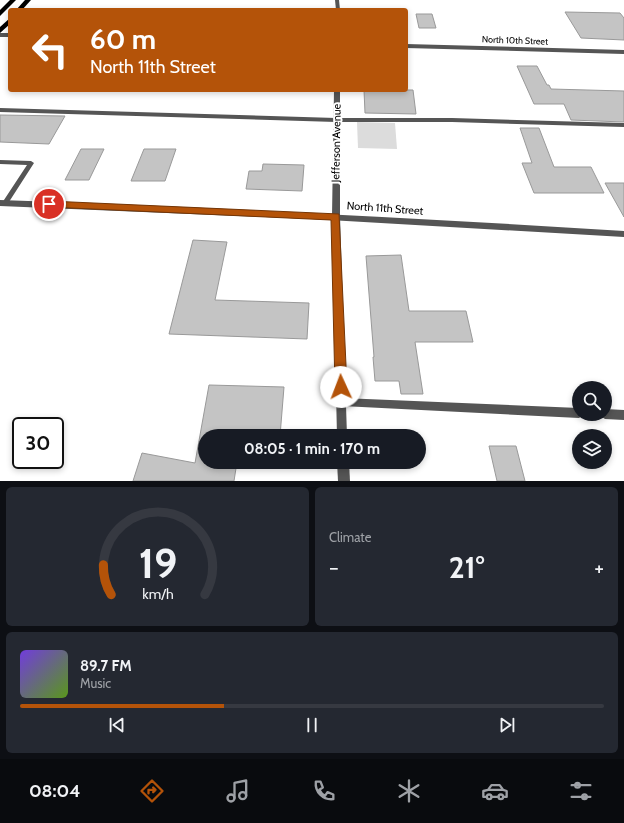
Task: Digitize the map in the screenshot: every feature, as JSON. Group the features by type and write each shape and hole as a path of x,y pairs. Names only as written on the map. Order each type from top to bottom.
{"main road":[{"path":"0,14 13,0"},
{"path":"21,8 28,0"},
{"path":"0,31 8,22"}],"street":[{"name":"North 10th Street","path":"408,46 624,52"},
{"name":"Jefferson Avenue","path":"337,92 336,216 342,429"},
{"name":"North 11th Street","path":"3,203 100,205 336,216 624,234"},
{"path":"343,469 344,481"}],"lane":[{"path":"0,110 336,120 452,120 624,125"},
{"path":"0,162 31,163 3,203"},
{"path":"342,402 572,413"},
{"path":"612,414 624,415"}],"shaded area":[{"path":"357,122 395,123 397,149 358,148"}],"building":[{"path":"565,12 620,13 624,18 624,40 581,38"},
{"path":"416,14 432,14 436,28 419,28"},
{"path":"517,66 537,66 547,85 549,85 551,89 624,91 624,122 571,120 564,104 534,104"},
{"path":"408,90 413,90 416,114 365,113 364,92 408,92"},
{"path":"0,115 65,116 49,144 0,142"},
{"path":"520,128 539,128 554,167 591,167 604,193 534,193 522,163 532,163"},
{"path":"81,149 104,149 89,180 65,180"},
{"path":"144,149 176,149 165,181 131,181"},
{"path":"263,164 304,165 302,191 246,189 249,171 262,171"},
{"path":"605,183 624,183 624,217"},
{"path":"193,240 227,242 215,300 309,303 307,339 169,334"},
{"path":"401,255 409,311 466,311 473,342 415,342 423,394 401,394 399,381 375,381 366,256"},
{"path":"209,385 284,387 281,429 201,429"},
{"path":"198,446 198,469 236,469 234,481 133,481 142,453 195,463"},
{"path":"489,446 516,446 525,481 497,481"}],"route":[{"path":"49,204 336,216 341,387"}]}
